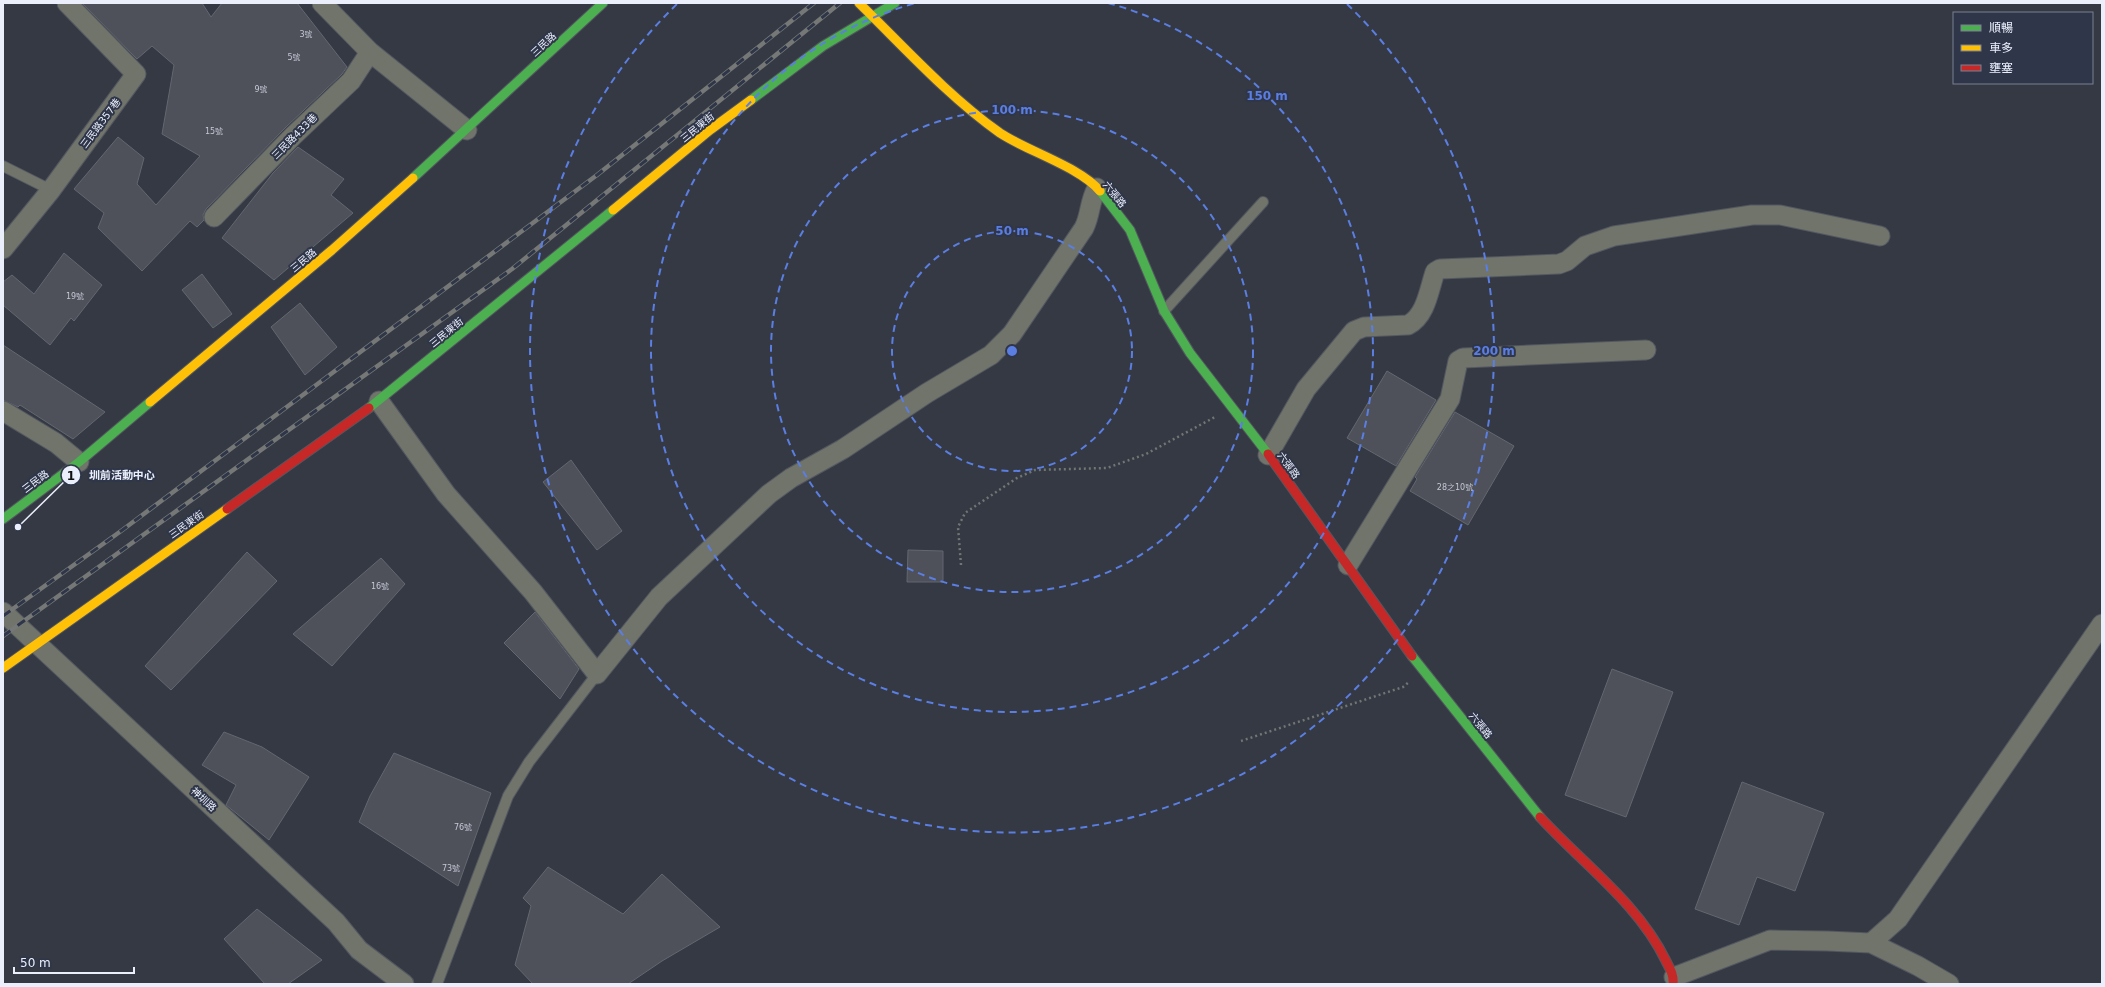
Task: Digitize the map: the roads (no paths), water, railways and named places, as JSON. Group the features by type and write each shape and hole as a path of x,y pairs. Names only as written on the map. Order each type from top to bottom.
{"street":[{"name":"三民路357巷","path":"3,249 51,190 136,74 67,3"},
{"path":"322,3 370,52 467,130"},
{"name":"三民路","path":"3,519 79,462 332,250 467,130 603,3"},
{"name":"六張路","path":"859,3 949,91 1001,133 1087,179 1097,188 1130,230 1164,311 1190,353 1268,455 1348,565 1380,614 1424,672 1541,818 1638,915 1661,950 1673,980"},
{"name":"三民東街","path":"3,668 379,401 710,130 823,46 895,3"},
{"name":"三民路433巷","path":"214,217 293,136 351,81 370,52"},
{"path":"379,401 446,494 533,592 597,674 658,596 769,494 791,478 843,449 927,393 991,355 1002,346 1084,228 1090,214 1090,201 1097,188"},
{"path":"1268,455 1306,389 1354,331 1364,327 1408,325 1413,322 1422,310 1435,272 1440,269 1559,264 1567,261 1585,246 1614,236 1752,215 1780,215 1880,236"},
{"path":"1348,565 1450,399 1458,361 1463,358 1646,350"},
{"path":"3,411 56,443 79,462"},
{"name":"神圳路","path":"3,612 336,922 359,950 404,984"},
{"path":"1871,943 1898,919 2102,624"},
{"path":"1673,980 1770,940 1871,943 1918,966 1948,984"}],"lane":[{"path":"3,166 51,190"},
{"path":"1164,311 1263,202"},
{"path":"438,984 508,796 529,762 597,674"}],"railway":[{"path":"3,616 121,531 597,175 814,3"},
{"path":"3,636 512,269 840,3"}],"place":[{"name":"圳前活動中心","path":"18,527"}]}
